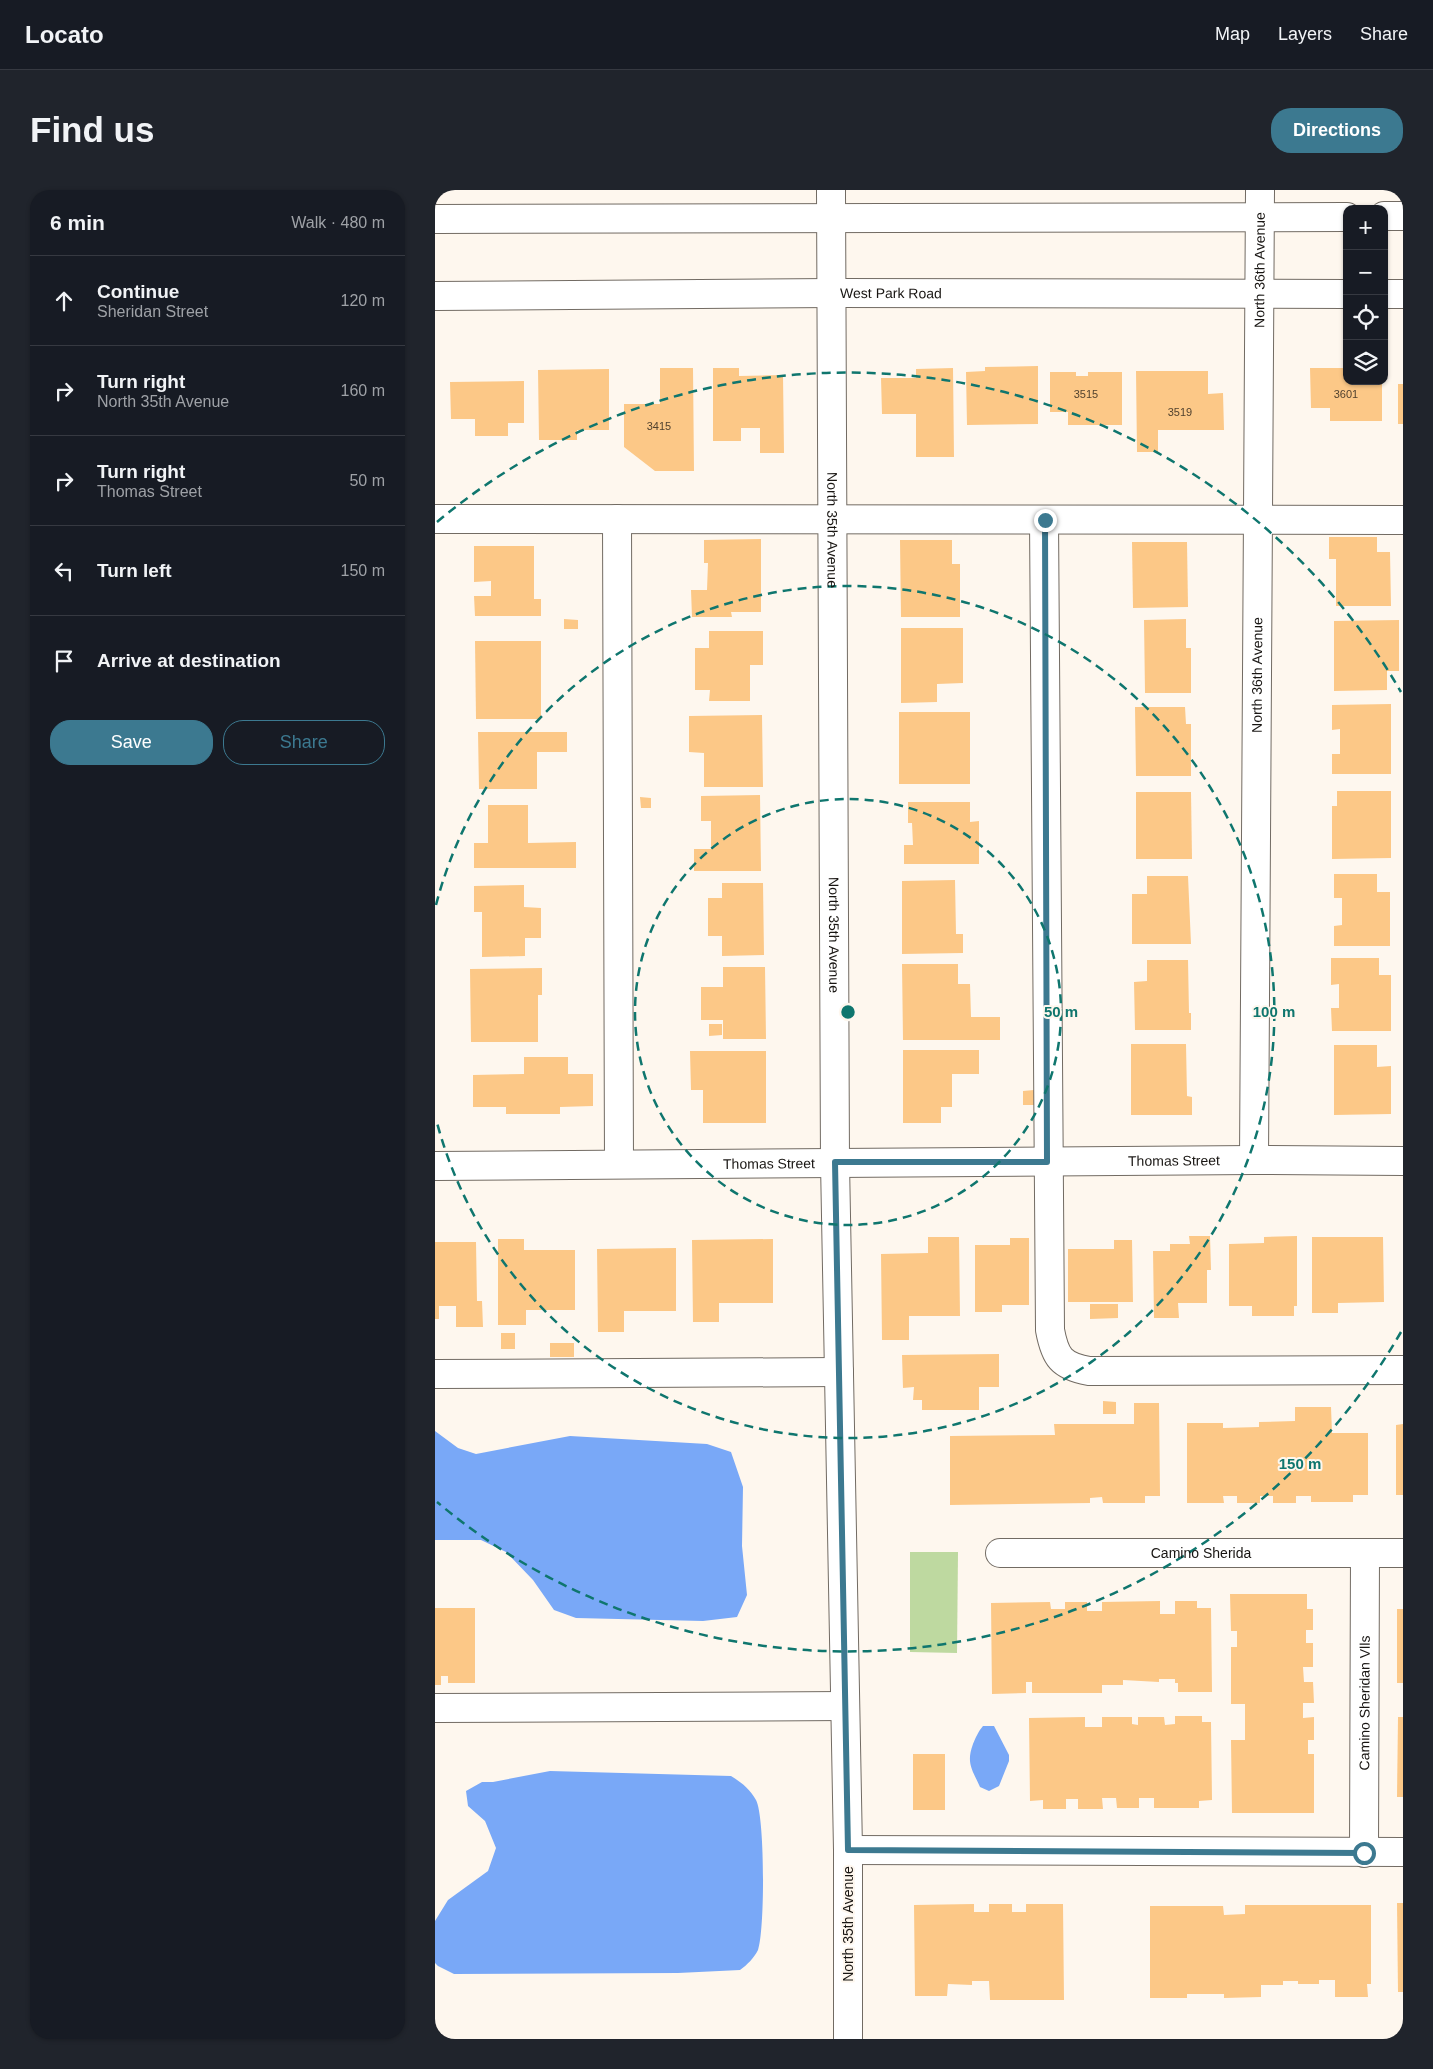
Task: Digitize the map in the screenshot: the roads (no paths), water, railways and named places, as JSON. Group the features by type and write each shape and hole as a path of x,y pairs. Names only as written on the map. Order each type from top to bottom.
{"street":[{"name":"North 35th Avenue","path":"831,190 835,1162 848,1850 848,2039"},
{"name":"North 36th Avenue","path":"1254,1160 1260,190"},
{"path":"435,219 1343,216"},
{"path":"1388,216 1403,216"},
{"name":"West Park Road","path":"435,296 832,293 1343,294"},
{"path":"1388,294 1403,294"},
{"path":"435,519 1403,520"},
{"path":"617,519 619,1164"},
{"path":"1045,520 1047,1162 1049,1330 1053,1348 1072,1368 1089,1370 1403,1370"},
{"name":"Thomas Street","path":"435,1166 1254,1160 1403,1162"},
{"path":"435,1374 839,1372"},
{"name":"Camino Sherida","path":"999,1553 1403,1553"},
{"name":"Camino Sheridan Vlls","path":"1364,1853 1365,1553"},
{"path":"435,1708 844,1706"},
{"path":"848,1850 1403,1852"}],"water":[{"path":"435,1431 458,1448 476,1454 570,1436 707,1444 731,1452 743,1487 742,1546 747,1595 737,1617 703,1621 576,1618 554,1610 533,1580 506,1552 481,1540 435,1540"},
{"path":"983,1726 994,1726 1009,1755 1009,1761 999,1786 989,1791 980,1787 970,1761 973,1744"},
{"path":"550,1771 731,1776 745,1786 756,1800 759,1810 763,1874 760,1939 758,1950 750,1961 740,1970 678,1973 454,1974 438,1966 435,1963 435,1921 448,1900 488,1871 496,1848 485,1821 468,1806 466,1791 482,1782 493,1782"}]}
